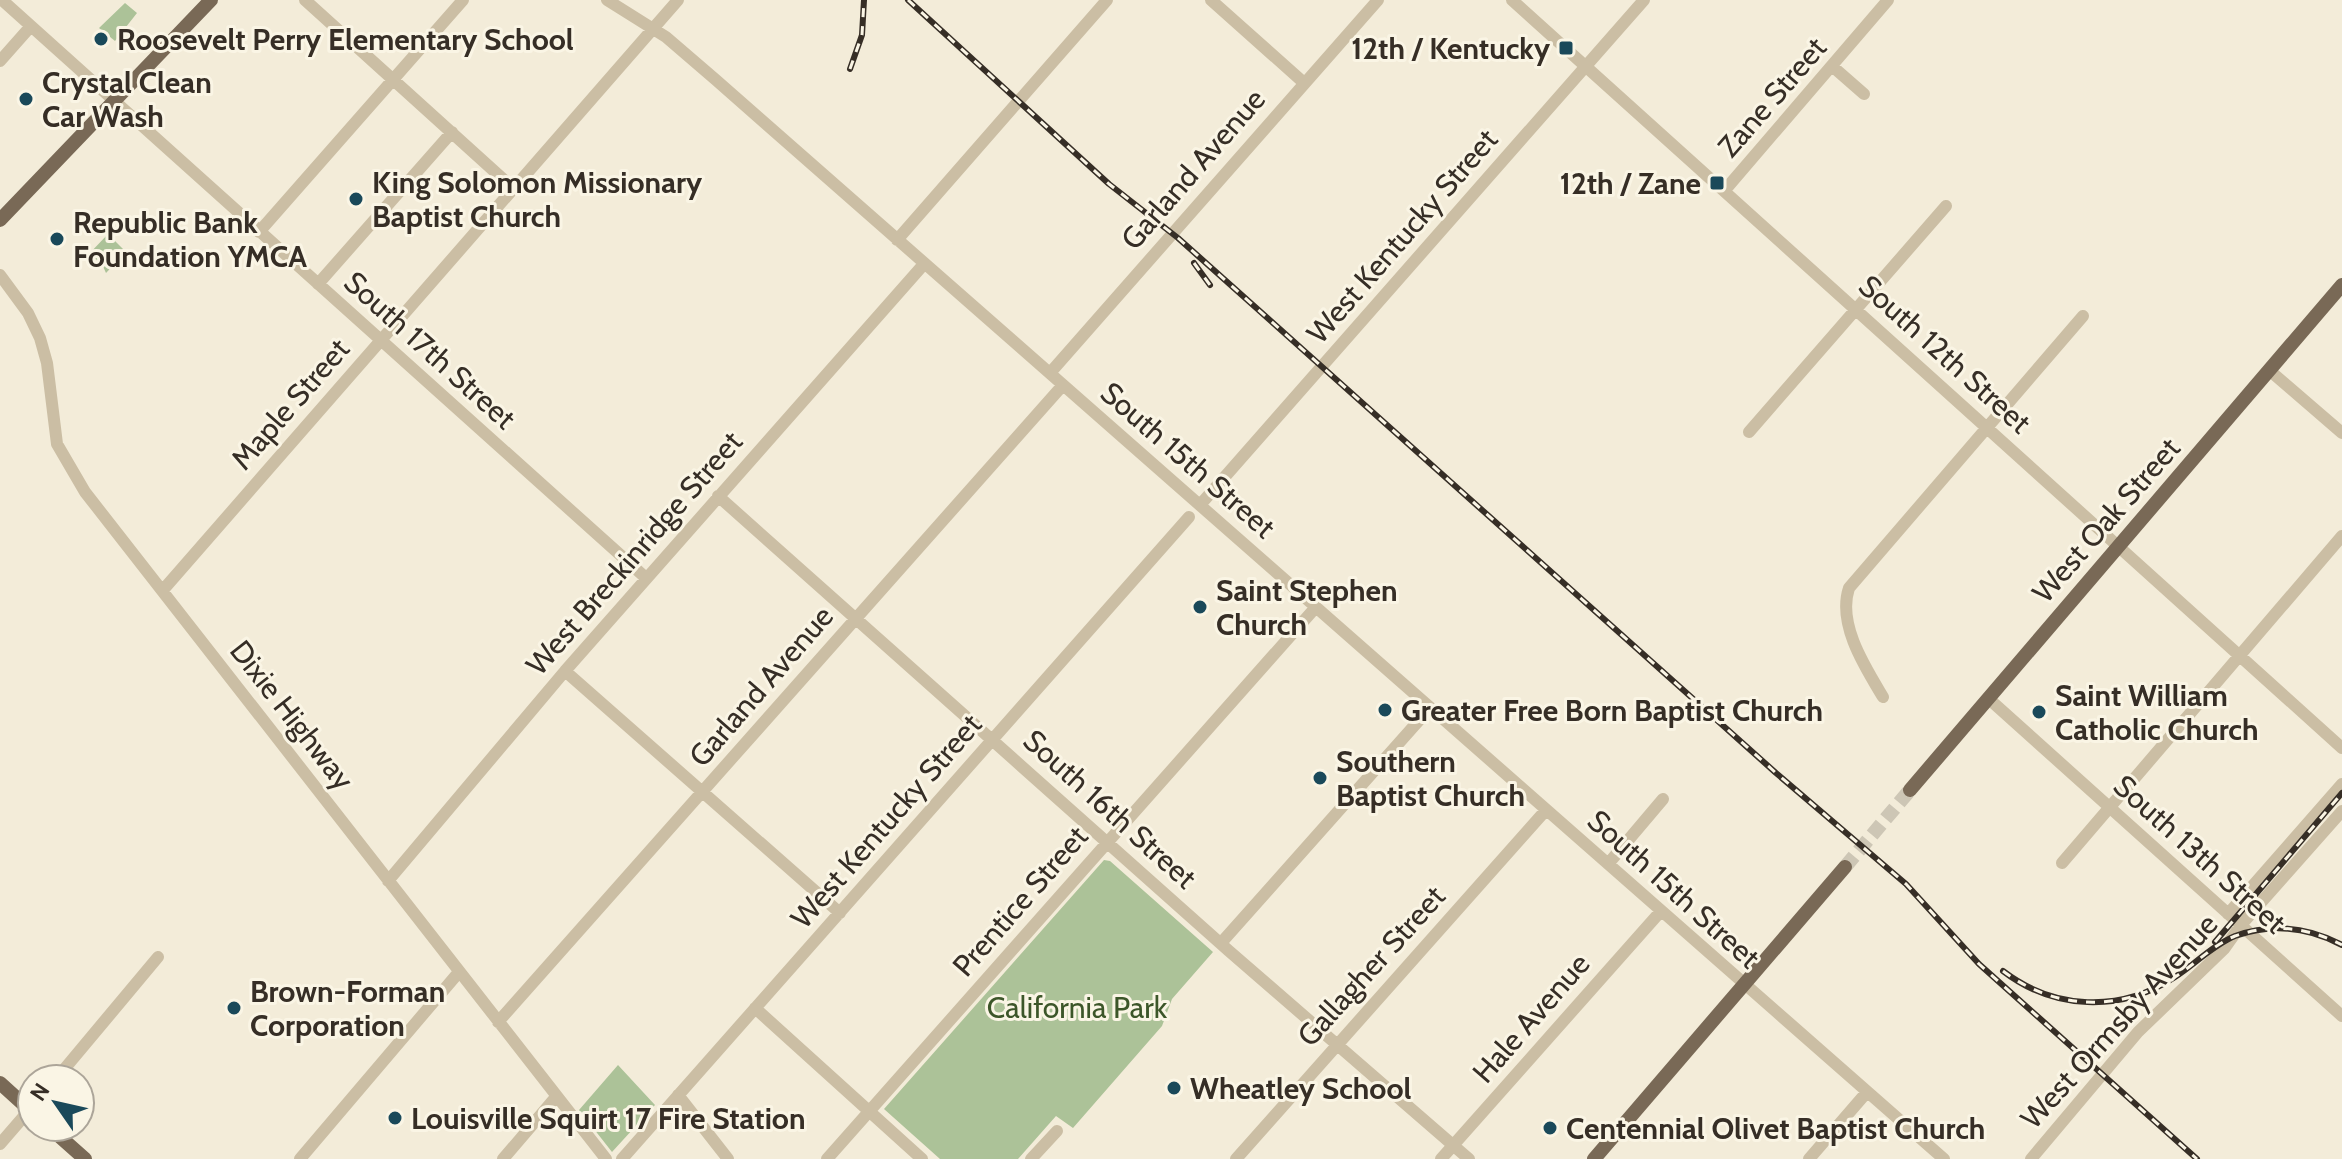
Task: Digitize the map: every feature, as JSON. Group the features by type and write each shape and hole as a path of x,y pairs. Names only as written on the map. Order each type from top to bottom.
{"main road":[{"path":"0,220 211,0"},
{"name":"West Oak Street","path":"1910,790 2342,285"},
{"path":"1594,1159 1845,867"},
{"path":"0,1083 16,1096"},
{"path":"67,1143 85,1159"}],"street":[{"name":"South 17th Street","path":"2,0 646,578"},
{"path":"305,0 514,189"},
{"path":"259,232 463,0"},
{"name":"South 15th Street","path":"607,0 653,30 716,80 1944,1159"},
{"name":"Maple Street","path":"163,590 678,0"},
{"path":"897,240 1107,0"},
{"path":"1211,0 1303,82"},
{"name":"Garland Avenue","path":"1050,373 1378,0"},
{"name":"South 12th Street","path":"1512,0 2342,748"},
{"name":"West Kentucky Street","path":"1200,505 1644,0"},
{"name":"Zane Street","path":"1725,190 1888,0"},
{"path":"0,61 31,26"},
{"path":"1832,66 1864,94"},
{"path":"318,284 452,132"},
{"path":"1749,432 1946,206"},
{"name":"West Breckinridge Street","path":"388,881 565,671 924,264"},
{"name":"Dixie Highway","path":"0,275 28,313 40,338 47,363 52,424 64,461 97,509 606,1159"},
{"path":"1883,697 1854,642 1846,612 1849,588 2083,316"},
{"path":"2269,370 2342,433"},
{"name":"Garland Avenue","path":"498,1022 1063,385"},
{"name":"South 16th Street","path":"718,496 1336,1045 1469,1159"},
{"name":"West Kentucky Street","path":"622,1159 1189,517"},
{"path":"2062,863 2342,536"},
{"name":"Prentice Street","path":"827,1159 1316,607"},
{"path":"565,671 840,913"},
{"name":"South 13th Street","path":"1989,699 2342,1016"},
{"path":"1221,943 1430,708"},
{"name":"West Ormsby Avenue","path":"2228,914 2342,784"},
{"path":"1608,864 1663,799"},
{"name":"Gallagher Street","path":"1236,1159 1546,810"},
{"name":"West Ormsby Avenue","path":"2031,1159 2138,1032 2224,949 2241,925 2342,811"},
{"name":"Hale Avenue","path":"1441,1159 1661,911"},
{"path":"69,1063 158,957"},
{"path":"300,1159 459,972"},
{"path":"755,1008 922,1159"},
{"path":"1809,1159 1867,1092"},
{"path":"678,1095 728,1159"},
{"path":"503,1159 556,1097"},
{"path":"0,1144 16,1126"},
{"path":"1031,1159 1057,1131"}],"green space":[{"path":"125,3 137,13 115,41 99,28"},
{"path":"108,234 126,252 106,273 101,262 88,255"},
{"name":"California Park","path":"1104,860 1110,861 1213,952 1172,999 1162,1026 1073,1128 1056,1116 1018,1159 940,1159 884,1109"},
{"path":"618,1065 655,1105 612,1152 579,1110"}],"tunnel":[{"path":"1845,867 1910,790"}],"railway":[{"path":"850,69 862,35 864,0"},
{"path":"908,0 1109,184 1178,238 1776,773 1906,884 1979,964 2197,1159"},
{"path":"1194,263 1210,285"},
{"path":"2215,942 2342,793"},
{"path":"2003,971 2023,984 2065,1000 2110,1001 2154,989 2219,945 2249,932 2290,929 2316,934 2342,945"}],"place":[{"name":"Roosevelt Perry Elementary School","path":"101,39"},
{"name":"12th / Kentucky","path":"1566,48"},
{"name":"Crystal Clean Car Wash","path":"26,99"},
{"name":"12th / Zane","path":"1717,183"},
{"name":"King Solomon Missionary Baptist Church","path":"356,199"},
{"name":"Republic Bank Foundation YMCA","path":"57,239"},
{"name":"Saint Stephen Church","path":"1200,607"},
{"name":"Greater Free Born Baptist Church","path":"1385,710"},
{"name":"Saint William Catholic Church","path":"2039,712"},
{"name":"Southern Baptist Church","path":"1320,778"},
{"name":"Brown-Forman Corporation","path":"234,1008"},
{"name":"Wheatley School","path":"1174,1088"},
{"name":"Louisville Squirt 17 Fire Station","path":"395,1118"},
{"name":"Centennial Olivet Baptist Church","path":"1550,1128"}]}
